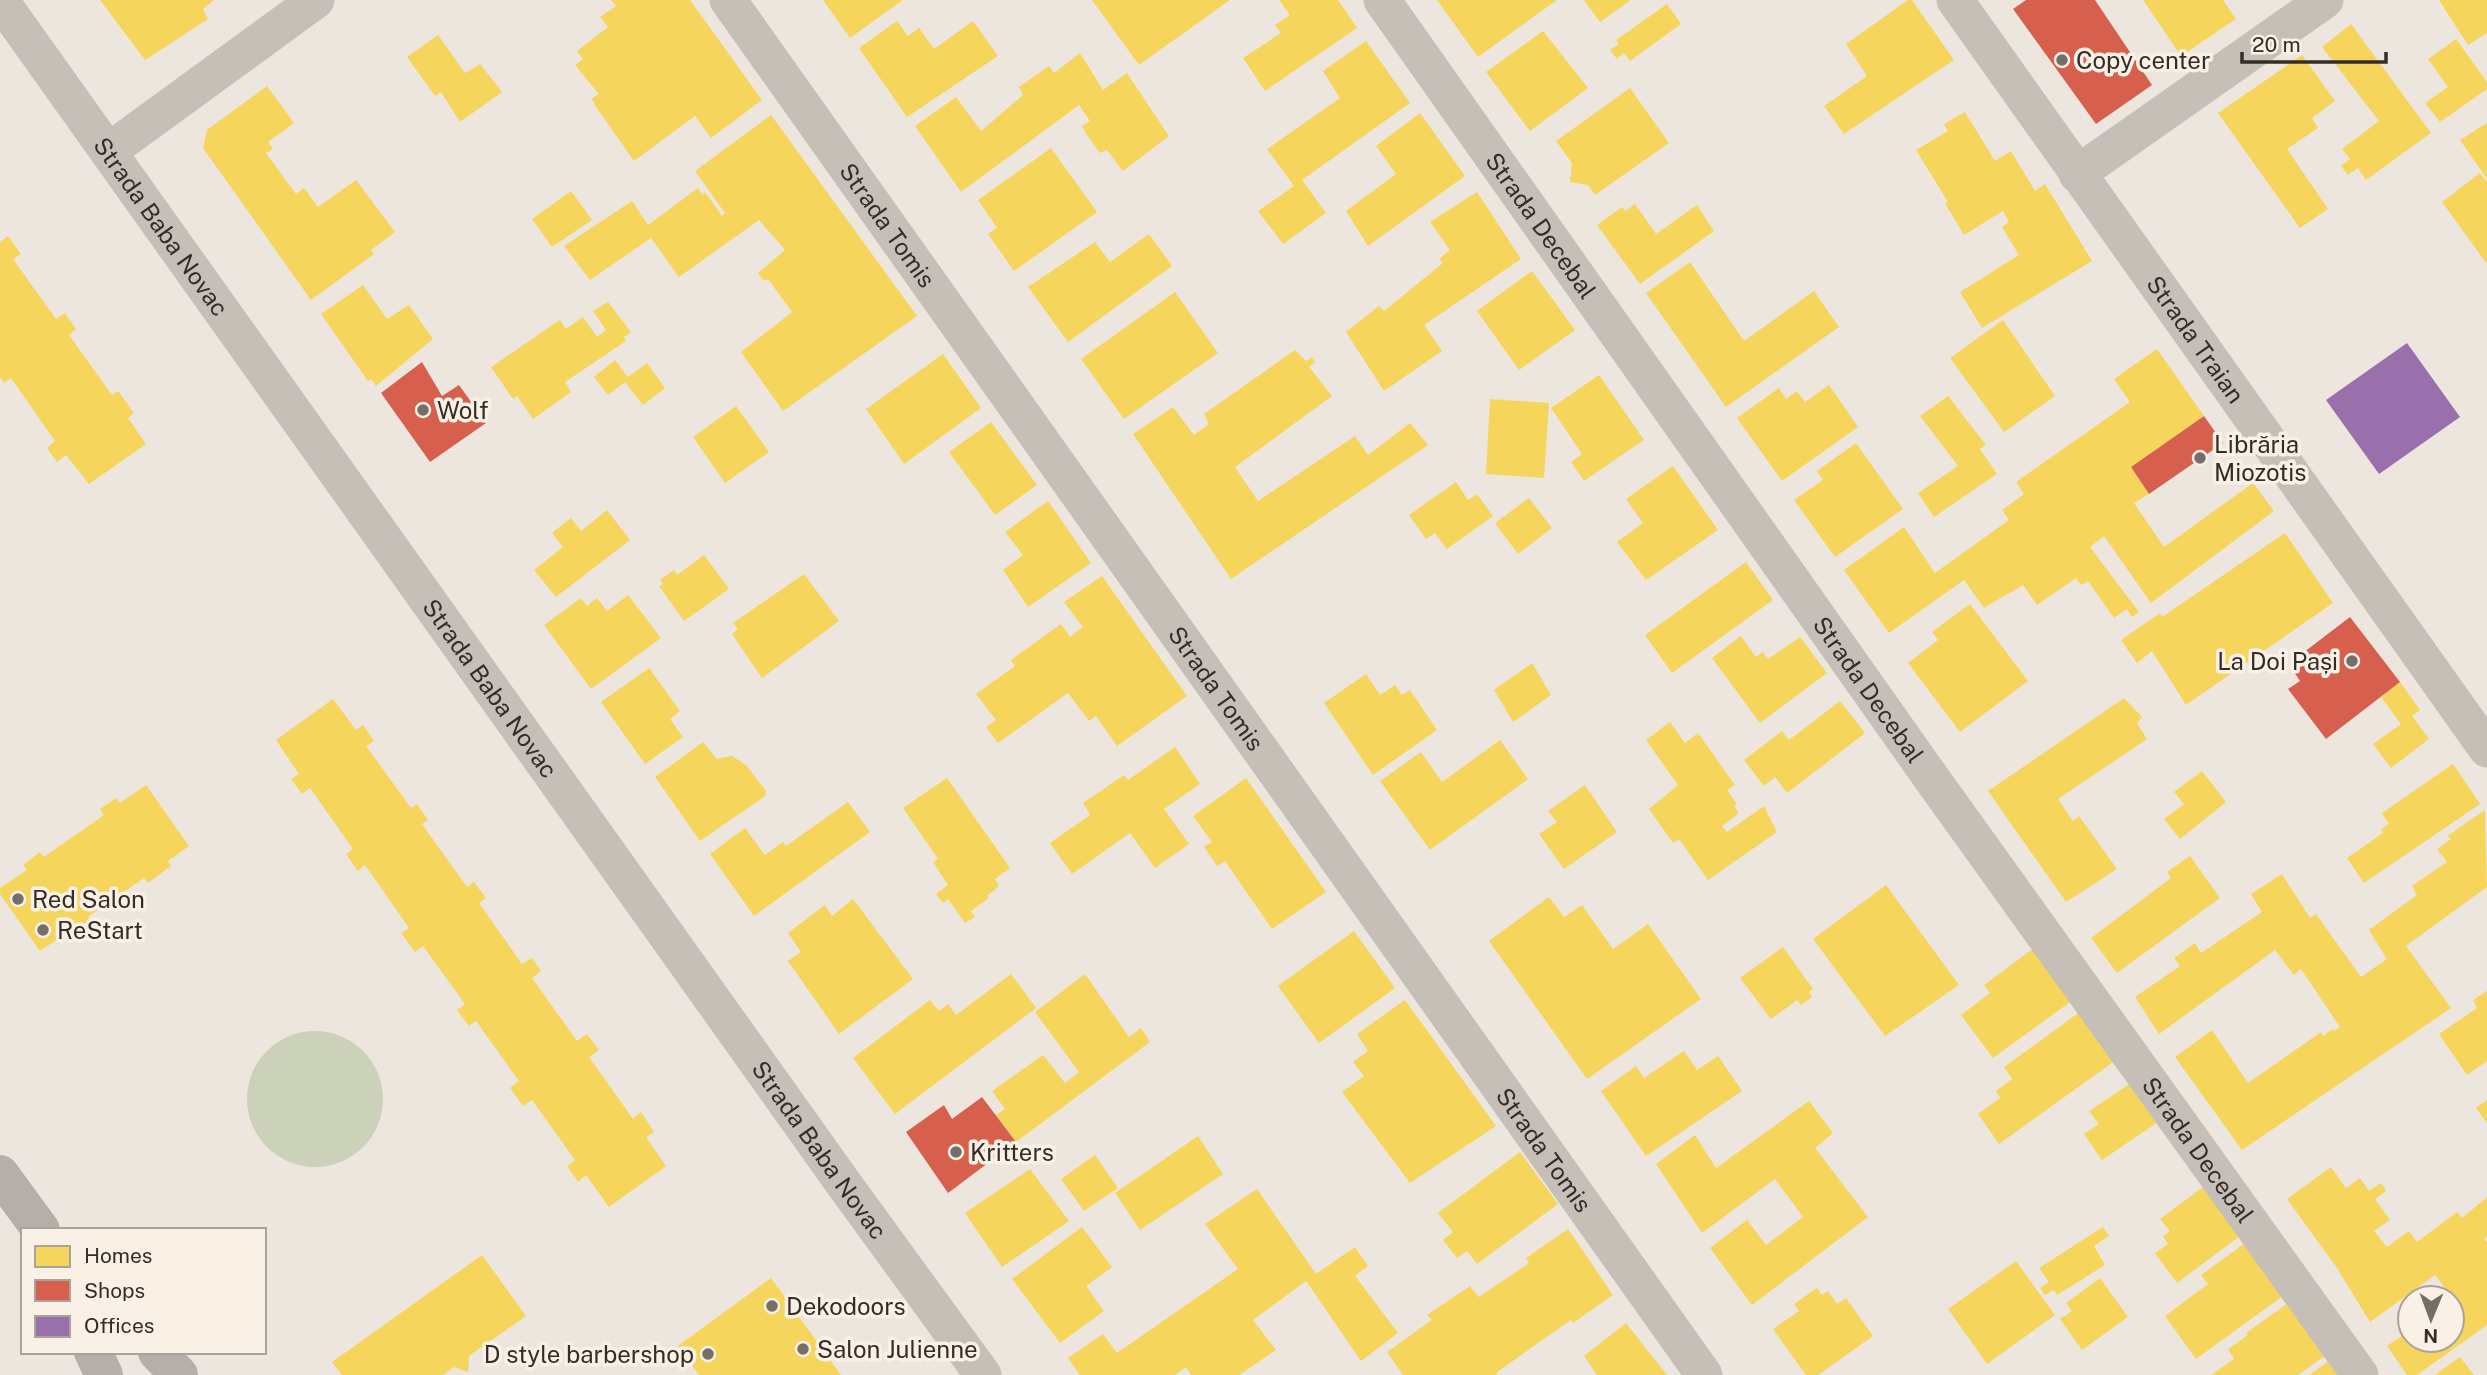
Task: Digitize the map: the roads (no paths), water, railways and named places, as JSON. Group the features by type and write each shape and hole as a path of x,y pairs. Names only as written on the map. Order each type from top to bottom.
{"main road":[{"path":"0,1174 37,1227"},
{"path":"94,1354 104,1375"},
{"path":"159,1354 179,1375"}],"street":[{"name":"Strada Baba Novac","path":"0,0 982,1375"},
{"path":"109,151 316,0"},
{"name":"Strada Tomis","path":"728,0 1704,1375"},
{"name":"Strada Decebal","path":"1382,0 1924,768 2360,1375"},
{"name":"Strada Traian","path":"1955,0 2487,749"},
{"path":"2077,174 2325,0"}],"place":[{"name":"Copy center","path":"2062,60"},
{"name":"Wolf","path":"423,410"},
{"name":"Librăria Miozotis","path":"2200,458"},
{"name":"La Doi Pași","path":"2352,661"},
{"name":"Red Salon","path":"18,899"},
{"name":"ReStart","path":"43,930"},
{"name":"Kritters","path":"956,1152"},
{"name":"Dekodoors","path":"772,1306"},
{"name":"Salon Julienne","path":"803,1349"},
{"name":"D style barbershop","path":"708,1354"}]}
